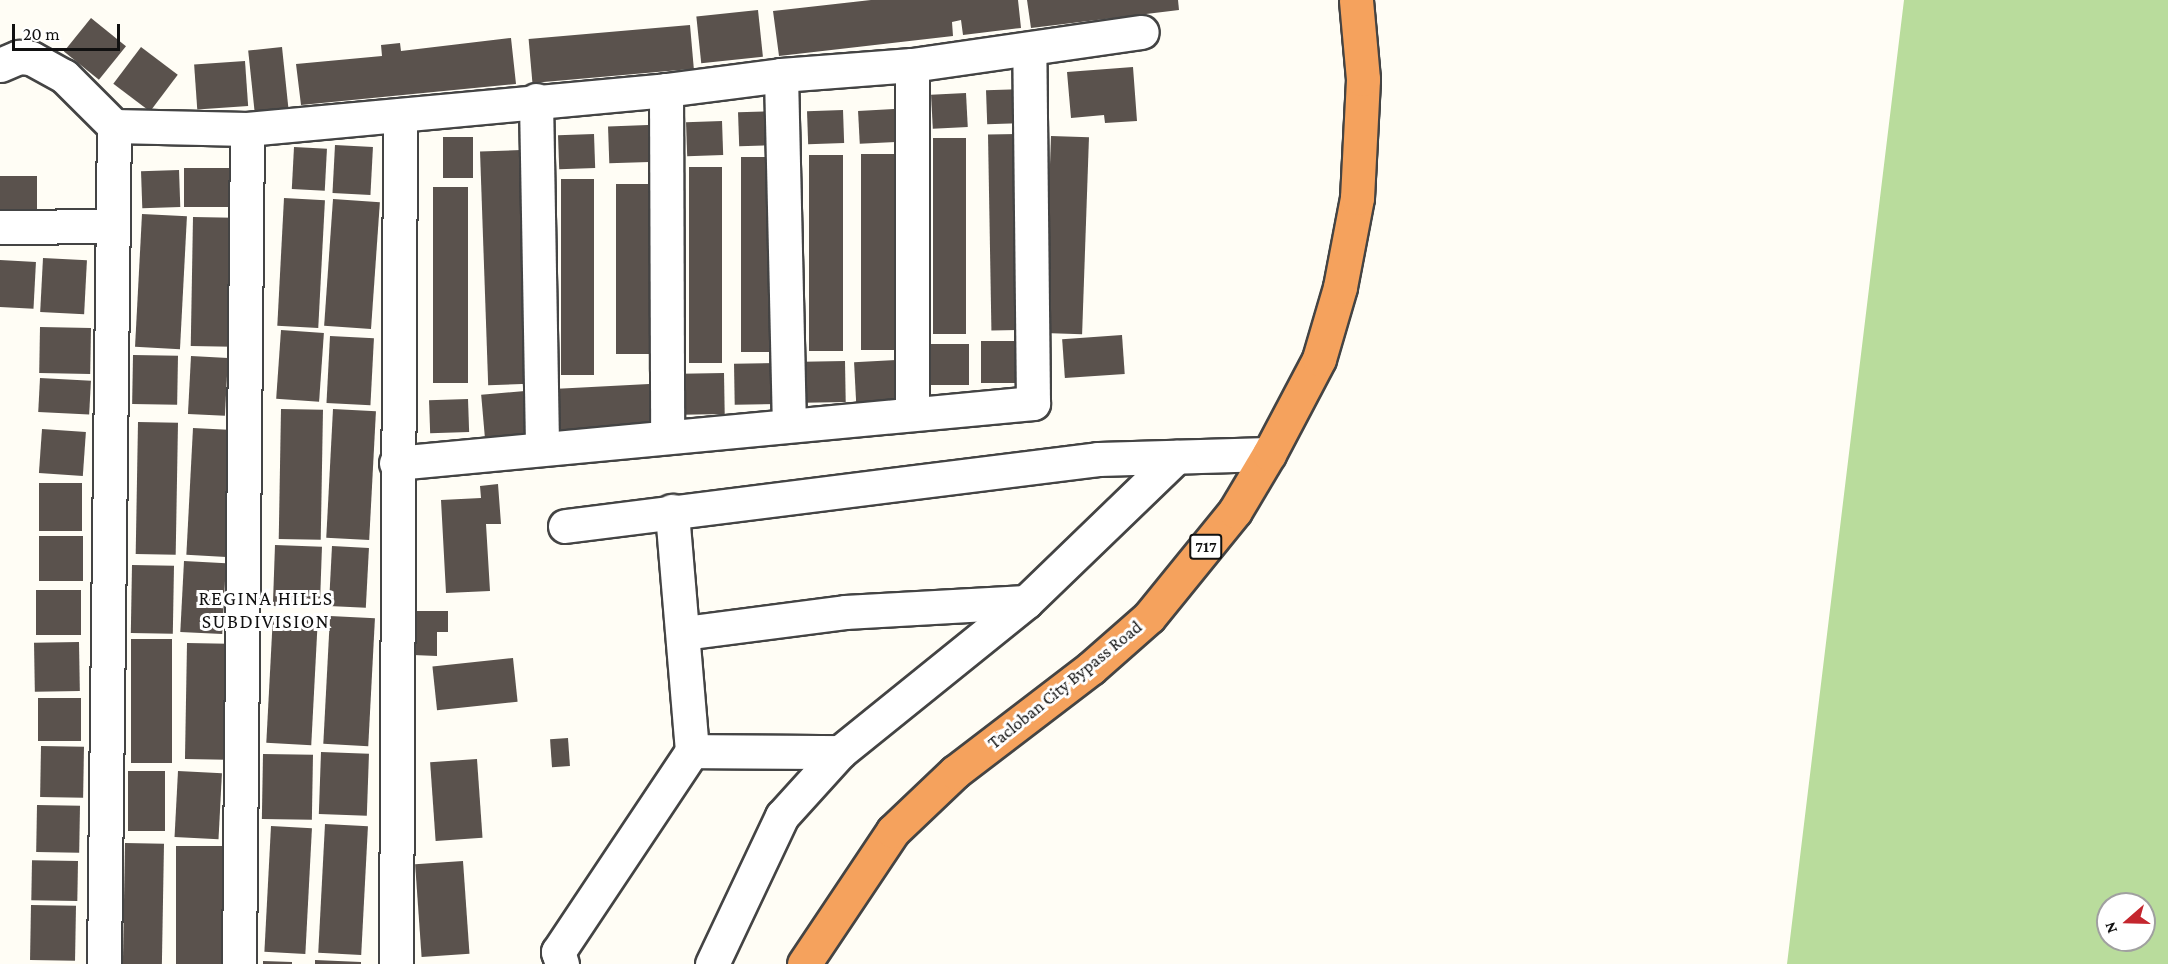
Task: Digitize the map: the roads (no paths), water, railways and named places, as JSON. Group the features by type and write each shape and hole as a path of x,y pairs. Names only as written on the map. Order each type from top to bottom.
{"highway":[{"name":"Tacloban City Bypass Road","path":"804,964 893,831 955,772 1091,668 1149,617 1234,511 1269,454 1319,359 1340,287 1358,174 1363,79 1356,0"}],"street":[{"path":"0,65 18,57 31,58 64,76 114,126 247,129 536,100 666,90 781,75 912,65 1142,32"},
{"path":"396,463 912,412 1033,403 1029,49"},
{"path":"912,65 912,412"},
{"path":"781,75 789,424"},
{"path":"666,90 667,436"},
{"path":"536,100 542,448"},
{"path":"396,964 396,463 400,115"},
{"path":"104,964 110,226 114,126"},
{"path":"239,964 247,129"},
{"path":"0,227 110,226"},
{"path":"565,526 1053,464 1269,454"},
{"path":"712,964 782,816 840,752 1026,602 1176,457"},
{"path":"562,964 558,952 693,752 672,511"},
{"path":"684,633 845,612 1026,602"},
{"path":"693,752 840,752"}],"district":[{"name":"REGINA HILLS SUBDIVISION","path":"266,610"}]}
